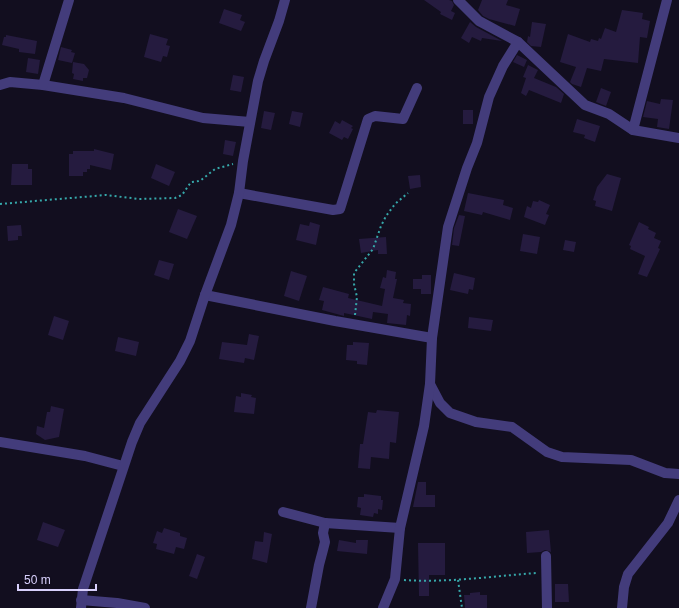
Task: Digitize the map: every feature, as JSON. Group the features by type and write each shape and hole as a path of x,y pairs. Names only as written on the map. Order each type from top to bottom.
{"street":[{"path":"43,85 69,0"},
{"path":"145,608 117,603 81,604 83,589 123,466 140,423 180,361 190,342 205,295 231,225 239,193 250,122 262,68 286,0"},
{"path":"458,0 480,21 518,42 585,105 609,114 633,130 679,138"},
{"path":"633,130 667,0"},
{"path":"383,608 395,579 400,528 424,426 430,384 432,338 448,227 467,168 477,143 489,98 503,66 518,42"},
{"path":"0,85 10,82 43,85 124,98 203,118 250,122"},
{"path":"239,193 333,210 340,209 368,119 375,116 403,118 417,88"},
{"path":"205,295 432,338"},
{"path":"430,384 440,403 450,413 476,422 512,427 547,452 562,457 631,460 665,473 679,474"},
{"path":"0,442 85,456 123,466"},
{"path":"622,608 624,587 628,574 668,523 679,500"},
{"path":"283,512 325,523 400,528"},
{"path":"311,608 319,565 324,550 325,542 323,533 325,523"},
{"path":"546,556 547,608"}],"path":[{"path":"0,204 106,195 139,199 175,198 182,195 189,183 200,181 215,168 243,161"},
{"path":"354,324 357,297 354,284 354,273 373,249 386,216 395,204 408,193"},
{"path":"395,579 424,581 458,580 546,572"},
{"path":"458,580 462,608"}],"building":[{"path":"424,0 452,1 454,5 451,11 455,13 452,20 440,14 441,12"},
{"path":"482,0 508,0 506,5 520,9 515,26 483,16 478,10"},
{"path":"224,9 242,15 240,20 245,22 241,31 219,23"},
{"path":"622,10 643,13 642,19 650,21 647,38 640,37 638,63 604,59 601,71 587,68 581,87 572,84 570,82 576,67 560,62 568,34 590,42 591,39 598,41 599,38 601,39 605,28 616,32"},
{"path":"470,22 476,27 502,41 482,38 481,41 472,37 469,43 461,38"},
{"path":"532,22 546,24 541,47 531,46 527,42 528,36 530,37"},
{"path":"150,34 168,39 166,45 170,46 167,57 163,56 161,62 144,57"},
{"path":"6,35 37,41 35,54 19,52 19,49 2,45"},
{"path":"61,47 72,50 71,52 75,53 72,63 58,60"},
{"path":"517,55 527,60 524,67 513,62"},
{"path":"28,58 40,60 38,74 26,72"},
{"path":"73,62 84,64 89,70 87,78 83,78 83,81 73,79"},
{"path":"528,65 538,70 534,78 556,87 564,94 561,103 529,90 526,96 521,93 526,78 523,77"},
{"path":"233,75 244,77 241,92 230,90"},
{"path":"601,88 611,92 606,106 596,102"},
{"path":"661,99 673,100 669,129 657,127 658,119 643,117 647,101 660,104"},
{"path":"463,110 473,110 473,124 463,124"},
{"path":"264,111 275,113 271,130 261,128"},
{"path":"292,111 303,113 300,127 289,124"},
{"path":"577,119 600,126 595,142 584,138 585,135 573,132"},
{"path":"342,120 353,126 351,128 353,129 348,139 344,137 342,140 329,133 335,121 340,124"},
{"path":"225,140 236,142 233,156 223,154"},
{"path":"94,149 114,154 111,170 90,165 90,169 87,169 87,172 83,172 83,176 69,176 69,154 73,154 73,151 94,151"},
{"path":"12,164 28,164 28,169 32,169 32,185 11,185"},
{"path":"156,164 175,172 169,186 151,178"},
{"path":"607,174 621,178 612,211 595,206 596,201 593,200 597,187"},
{"path":"420,175 421,187 410,189 408,176"},
{"path":"468,193 504,200 503,205 513,208 510,220 483,212 482,215 464,211"},
{"path":"539,200 550,205 546,214 549,215 545,225 524,217 527,206 531,208 533,201 538,202"},
{"path":"178,209 197,216 187,239 169,232"},
{"path":"459,215 465,216 459,246 452,245 454,228"},
{"path":"310,222 320,225 316,245 296,240 300,224 309,226"},
{"path":"639,222 649,227 648,229 656,233 654,238 661,241 658,248 660,249 647,277 638,274 645,256 630,249 631,246 629,245"},
{"path":"21,225 22,236 18,236 18,240 8,241 7,226"},
{"path":"523,234 540,237 537,254 520,251"},
{"path":"386,237 387,254 378,254 378,250 361,253 359,239"},
{"path":"565,240 576,242 574,252 563,250"},
{"path":"159,260 174,264 169,280 154,275"},
{"path":"387,270 396,272 395,279 397,279 393,298 404,300 403,303 411,304 410,316 407,315 406,325 387,323 388,314 373,312 372,319 344,313 344,316 322,310 324,301 319,300 323,287 349,294 348,298 382,306 385,289 380,288 383,277 386,278"},
{"path":"291,271 307,276 299,301 284,296"},
{"path":"454,273 475,278 473,290 469,289 468,294 450,290"},
{"path":"422,275 431,275 431,294 421,294 421,289 413,289 413,279 422,279"},
{"path":"54,316 69,321 63,340 48,335"},
{"path":"469,317 493,320 491,331 468,328"},
{"path":"249,334 259,336 254,360 245,358 244,363 219,359 222,342 247,345"},
{"path":"118,337 139,342 136,356 115,351"},
{"path":"353,342 369,343 367,365 357,364 357,361 346,360 347,345 353,345"},
{"path":"241,393 252,395 251,397 256,398 254,414 234,412 236,396 241,397"},
{"path":"51,406 64,409 59,437 45,440 36,434 37,426 44,428 47,412 50,412"},
{"path":"377,410 399,412 396,443 390,442 389,459 371,457 370,469 358,468 360,444 363,444 368,412 376,413"},
{"path":"418,482 426,482 426,495 435,495 435,507 413,507"},
{"path":"364,494 381,496 381,500 383,500 382,510 378,509 378,514 374,513 373,517 360,515 361,508 357,507 358,497 364,497"},
{"path":"43,522 65,530 58,547 37,540"},
{"path":"164,528 180,533 180,536 187,538 184,549 176,547 174,554 156,549 157,544 153,543 157,531 162,533"},
{"path":"549,530 551,552 545,550 541,552 527,553 526,532"},
{"path":"264,532 272,534 267,563 252,559 255,541 263,542"},
{"path":"339,540 356,543 356,540 368,540 367,554 337,551"},
{"path":"418,543 445,543 445,575 429,575 429,596 419,596"},
{"path":"197,554 205,557 197,579 189,576"},
{"path":"555,584 568,584 569,602 555,602"},
{"path":"480,592 480,595 487,595 487,608 465,608 464,595"}]}
